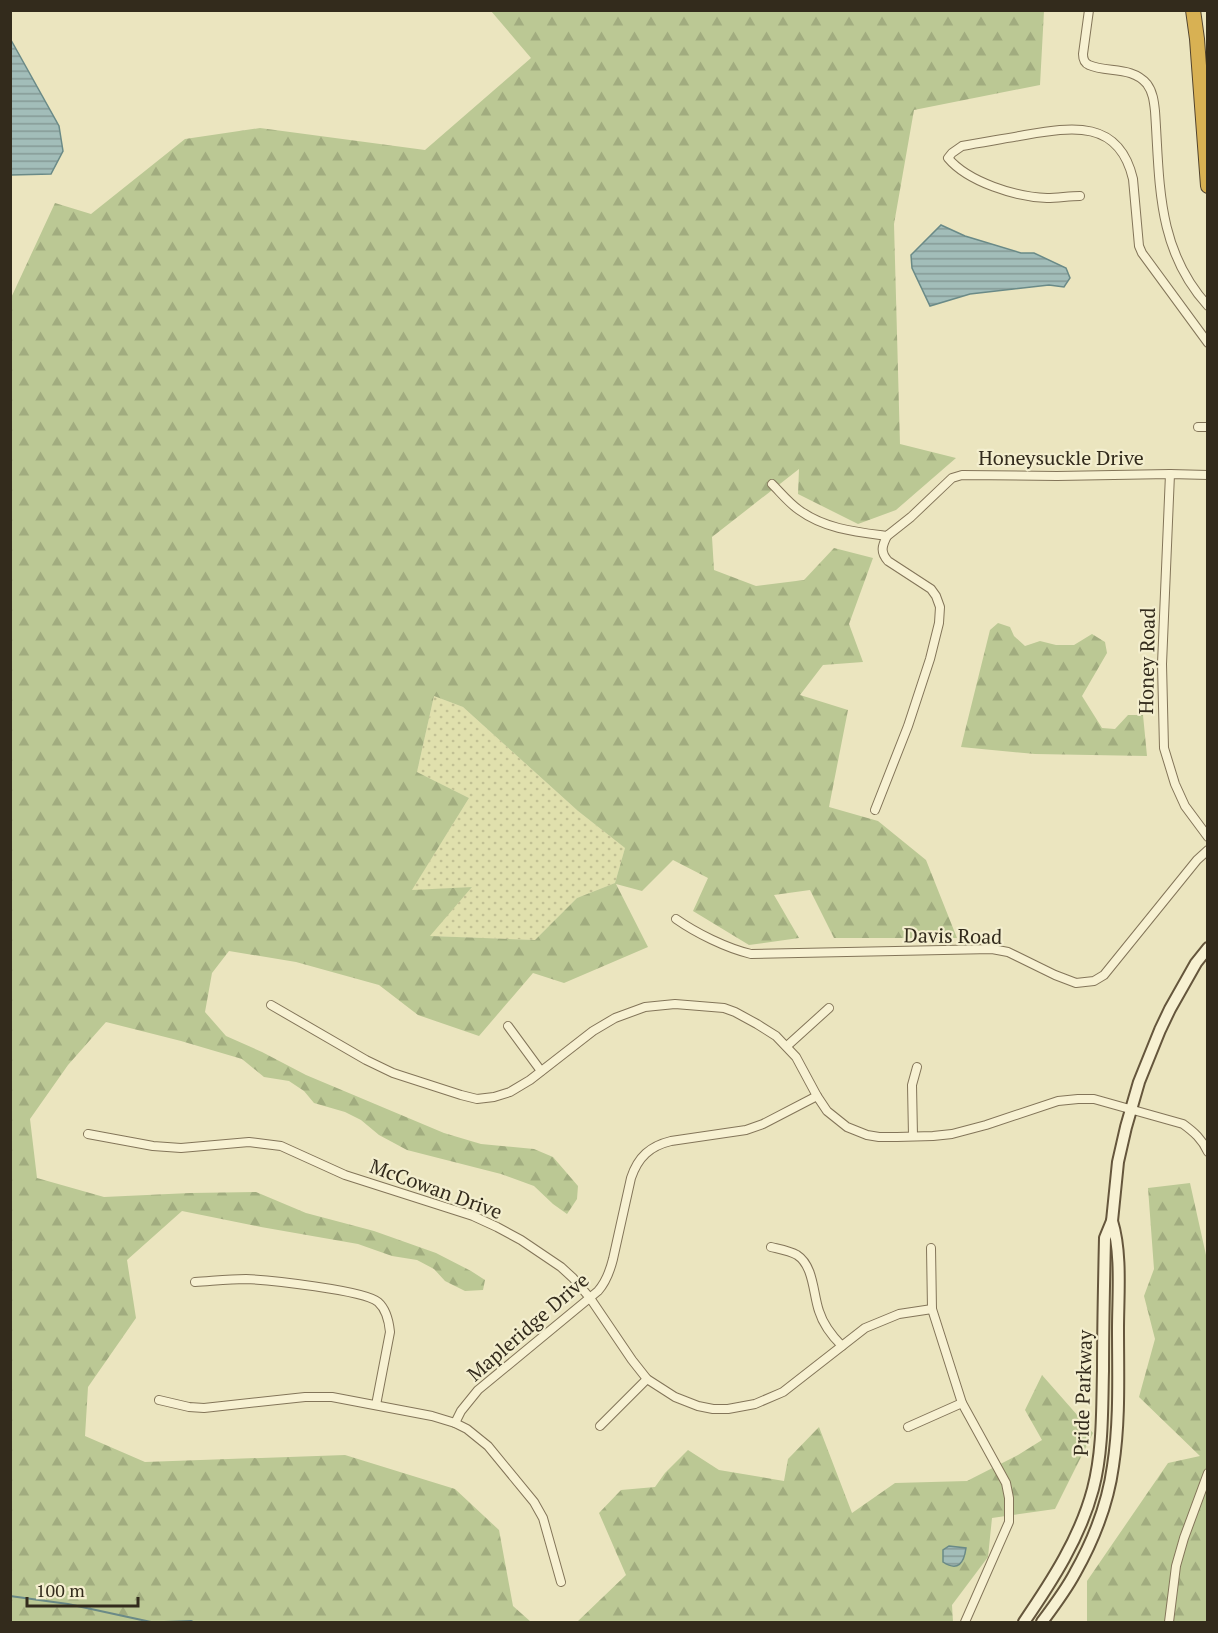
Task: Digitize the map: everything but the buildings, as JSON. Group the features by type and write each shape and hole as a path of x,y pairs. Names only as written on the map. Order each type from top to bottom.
{"highway":[{"path":"1193,10 1208,186"}],"main road":[{"name":"Pride Parkway","path":"1024,1623 1065,1559 1076,1537 1093,1490 1102,1425 1105,1238 1112,1221 1118,1162 1130,1110 1160,1030 1183,985 1208,948"},
{"name":"Pride Parkway","path":"1042,1623 1083,1559 1108,1491 1113,1467 1118,1428 1118,1299 1117,1237 1112,1221"}],"street":[{"path":"1089,10 1083,60 1088,65 1137,76 1148,86 1153,96 1162,208 1167,233 1185,275 1208,306"},
{"path":"1080,196 1045,198 1011,192 972,178 954,166 948,158 962,146 1052,130 1085,129 1109,139 1120,149 1133,178 1139,246 1142,253 1208,343"},
{"path":"1198,427 1208,427"},
{"name":"Honeysuckle Drive","path":"887,536 911,517 952,478 962,475 1170,474 1208,476"},
{"name":"Honey Road","path":"1170,474 1162,664 1164,748 1170,771 1185,806 1208,837"},
{"path":"772,484 795,507 817,522 853,532 887,536 881,549 883,555 888,561 931,589 940,607 939,623 930,659 908,726 875,810"},
{"name":"Davis Road","path":"676,919 709,938 751,954 992,949 1008,952 1076,983 1094,981 1104,975 1197,860 1208,850"},
{"path":"271,1005 366,1060 393,1072 461,1095 477,1098 494,1097 510,1092 593,1031 625,1014 654,1005 675,1004 724,1008 757,1024 787,1046 796,1057 827,1112 847,1127 860,1133 879,1137 933,1136 969,1130 1067,1099 1094,1099 1183,1124 1199,1137 1208,1152"},
{"path":"787,1046 829,1008"},
{"path":"507,1026 541,1071"},
{"path":"913,1136 912,1084 917,1067"},
{"name":"Mapleridge Drive","path":"455,1424 478,1390 602,1286 610,1271 631,1178 637,1163 648,1150 671,1141 746,1130 763,1124 817,1096"},
{"name":"McCowan Drive","path":"88,1134 153,1146 181,1148 249,1142 281,1146 345,1174 472,1216 497,1227 561,1267 579,1284 647,1379 675,1397 698,1406 742,1407 769,1399 783,1392 865,1328 899,1314 932,1309"},
{"path":"771,1247 799,1256 807,1266 819,1312 825,1325 842,1346"},
{"path":"931,1248 932,1309 962,1402 1006,1483 1010,1509 1009,1522 965,1623"},
{"path":"195,1282 235,1279 264,1280 359,1294 378,1302 389,1321 390,1332 376,1405"},
{"path":"600,1426 647,1379"},
{"path":"159,1400 189,1407 204,1407 319,1396 332,1397 432,1416 455,1424 488,1446 534,1502 543,1518 561,1582"},
{"path":"908,1427 962,1402"},
{"path":"1169,1623 1176,1566 1208,1473"}],"green space":[{"path":"491,11 1044,11 1040,85 914,110 894,224 900,444 956,458 896,510 858,524 798,494 799,469 712,537 714,570 756,586 804,580 834,548 873,558 849,624 863,662 823,665 800,695 848,710 829,807 878,821 926,860 957,938 834,938 810,890 774,895 799,938 749,945 693,911 708,878 673,860 642,891 616,884 648,947 564,983 533,973 479,1036 418,1015 379,985 296,962 229,951 212,973 205,1012 226,1036 306,1075 444,1133 481,1144 534,1149 553,1157 578,1186 577,1199 567,1214 534,1186 501,1174 407,1150 379,1135 361,1120 345,1112 314,1103 304,1091 289,1081 264,1077 242,1059 106,1022 68,1065 30,1119 37,1178 104,1197 256,1192 306,1213 374,1231 436,1253 485,1280 483,1290 465,1291 445,1281 434,1269 417,1260 392,1256 358,1244 182,1211 127,1260 136,1318 88,1387 85,1436 145,1462 345,1455 455,1489 499,1530 513,1606 531,1622 11,1622 10,300 55,203 91,214 185,139 260,128 425,150 531,58","holes":["434,696 463,707 578,811 625,848 615,883 577,898 535,940 430,936 472,887 412,890 469,798 417,772"]},
{"path":"998,623 1010,627 1014,636 1025,646 1040,641 1056,645 1074,645 1092,634 1105,642 1107,653 1082,696 1102,728 1115,729 1128,715 1143,715 1147,756 1035,754 961,747 990,630"},
{"path":"434,696 463,707 578,811 625,848 615,883 577,898 535,940 429,936 472,887 411,891 469,798 417,772"},
{"path":"1190,1183 1206,1255 1207,1622 1087,1622 1087,1581 1168,1463 1200,1456 1139,1397 1155,1339 1144,1296 1154,1269 1148,1188"},
{"path":"1042,1375 1093,1433 1055,1509 992,1518 988,1557 952,1605 953,1622 577,1622 626,1575 599,1513 621,1490 655,1487 665,1473 688,1450 719,1470 784,1481 788,1459 819,1427 852,1513 895,1483 967,1481 1042,1440 1025,1410"}],"water":[{"path":"11,40 59,126 63,151 51,174 11,175"},
{"path":"941,225 965,236 1021,253 1034,253 1066,268 1070,278 1064,287 1049,285 970,294 930,306 912,268 911,255"},
{"path":"949,1546 966,1548 962,1562 956,1566 943,1562 943,1550"}],"waterway":[{"path":"10,1596 68,1604 151,1622"},
{"path":"164,1622 193,1622"}]}
